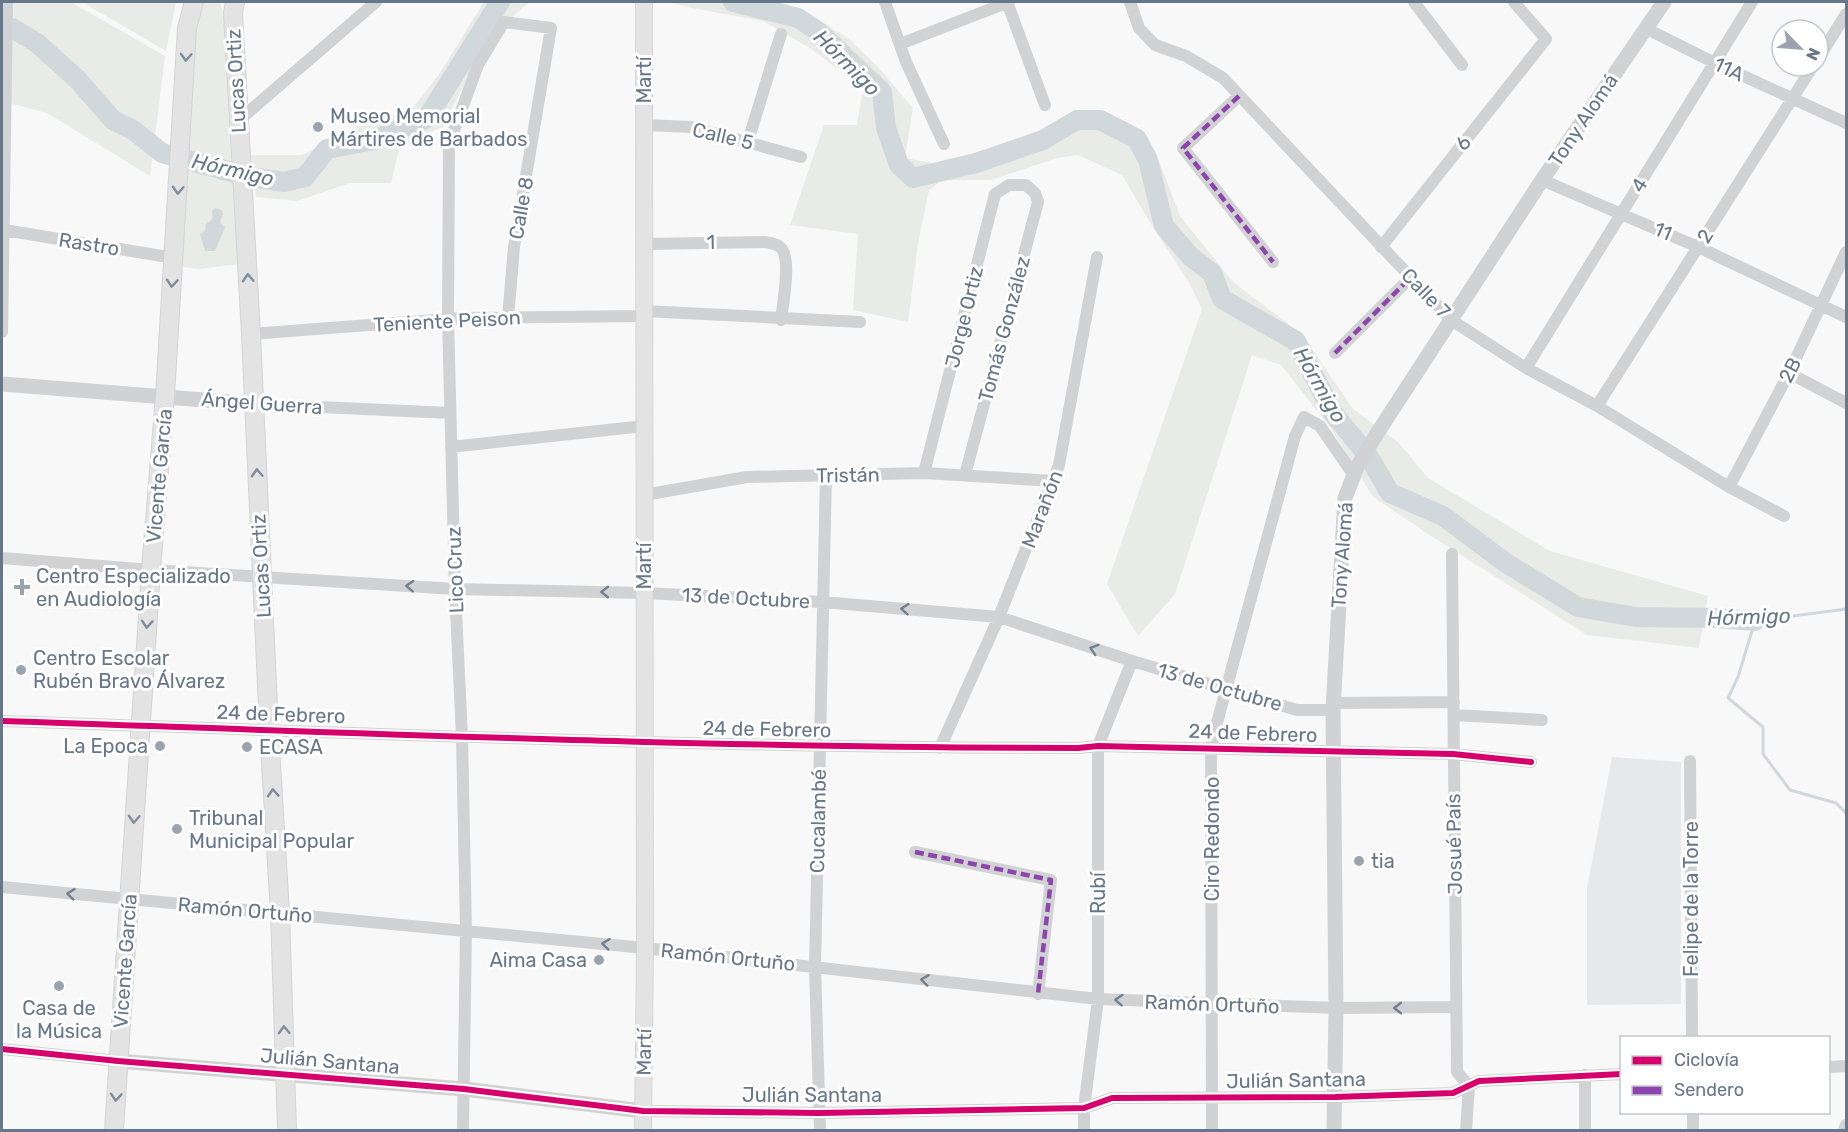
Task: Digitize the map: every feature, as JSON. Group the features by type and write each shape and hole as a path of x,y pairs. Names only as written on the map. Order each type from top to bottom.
{"main road":[{"name":"Vicente García","path":"114,1131 140,726 165,396 187,28 194,2"},
{"name":"Lucas Ortiz","path":"235,2 233,14 239,146 251,334 269,730 280,913 287,1131"},
{"name":"Martí","path":"643,1131 645,948 644,2"}],"street":[{"path":"238,121 376,2"},
{"path":"885,2 906,62 944,144"},
{"path":"900,44 1008,2 1045,105"},
{"name":"Calle 7","path":"1130,2 1139,28 1155,45 1186,56 1223,78 1451,320 1526,368 1597,406 1729,486 1784,516"},
{"path":"1414,2 1462,65"},
{"name":"6","path":"1381,247 1546,39 1515,2"},
{"name":"Tony Alomá","path":"1334,1131 1336,1008 1332,752 1345,498 1355,470 1376,435 1542,180 1664,2"},
{"name":"4","path":"1526,368 1752,2"},
{"path":"2,332 7,7"},
{"path":"1830,40 1846,14"},
{"name":"Lico Cruz","path":"463,1131 465,930 462,737 455,589 448,319 449,144 478,65 504,22 551,28"},
{"name":"Calle 8","path":"508,318 514,247 551,28"},
{"name":"11A","path":"1645,28 1846,123"},
{"path":"748,141 781,34"},
{"name":"2","path":"1597,406 1806,78"},
{"path":"1239,96 1183,148 1273,262"},
{"name":"Calle 5","path":"644,124 692,127 801,157"},
{"name":"11","path":"1542,180 1698,247 1846,317"},
{"name":"Jorge Ortiz","path":"924,473 995,195 1009,185 1026,185"},
{"name":"Tomás González","path":"965,475 1038,202 1035,193 1026,185"},
{"name":"Rastro","path":"4,230 174,258"},
{"name":"1","path":"644,244 765,242 778,245 784,251 785,262 781,320"},
{"name":"2B","path":"1729,486 1789,373 1846,252"},
{"name":"Marañón","path":"940,748 999,617 1054,481 1059,465 1097,257"},
{"path":"1335,353 1411,278"},
{"name":"Teniente Peison","path":"251,334 448,319 644,314 860,322"},
{"path":"1789,373 1846,403"},
{"name":"Ángel Guerra","path":"2,384 254,404 450,413"},
{"name":"Ciro Redondo","path":"1212,1131 1212,748 1218,719 1294,436 1304,417 1320,426 1355,470"},
{"path":"452,447 644,426"},
{"name":"Tristán","path":"644,495 747,477 924,473 1054,481"},
{"name":"Cucalambé","path":"820,1131 815,967 826,475"},
{"name":"Josué País","path":"1452,554 1457,1071 1469,1086 1466,1131"},
{"name":"13 de Octubre","path":"2,558 262,578 455,589 644,593 822,602 999,617 1132,662 1297,710 1333,706 1454,702"},
{"name":"Rubí","path":"1084,1131 1084,1108 1098,999 1098,746 1132,662"},
{"path":"1455,715 1542,720"},
{"name":"24 de Febrero","path":"2,721 819,747 1078,748 1098,746 1453,754 1531,762"},
{"name":"Felipe de la Torre","path":"1690,761 1692,1036"},
{"path":"915,852 1051,880 1038,994"},
{"name":"Ramón Ortuño","path":"2,887 645,948 1098,999 1336,1008 1456,1007"},
{"name":"Julián Santana","path":"2,1049 118,1061 464,1089 643,1111 819,1113 1084,1108 1112,1098 1335,1097 1453,1093 1479,1081 1620,1074"},
{"path":"1830,1067 1846,1066"},
{"path":"1586,1075 1586,1131"},
{"path":"1693,1114 1693,1131"},
{"path":"1844,1131 1846,1125"}],"shaded area":[{"path":"2,2 71,2 165,56 150,176 47,113 2,101"},
{"path":"82,2 176,2 166,51"},
{"path":"205,2 220,2 226,25 229,127 238,264 199,269 183,267 192,52 200,13"},
{"path":"484,2 530,2 516,14 491,43 469,76 443,127 400,145 391,183 350,183 297,201 256,197 251,155 302,155 366,123 412,109 440,73"},
{"path":"668,2 780,2 802,10 849,39 878,67 913,108 905,158 937,164 1029,137 1092,110 1127,122 1157,156 1180,216 1233,282 1302,334 1353,409 1398,442 1428,478 1550,551 1708,596 1699,648 1587,635 1425,532 1373,497 1330,427 1281,365 1252,355 1175,594 1138,636 1107,584 1202,309 1188,281 1122,175 1078,155 1057,158 991,180 942,180 929,190 918,243 908,322 853,310 858,234 790,225 824,125 857,125 863,88 810,48 763,21"},
{"path":"215,208 222,210 220,223 225,227 215,251 205,251 200,234 205,231 206,224 212,219 212,211"},
{"path":"1612,757 1681,762 1681,1004 1587,1005 1587,888"}],"waterway":[{"name":"Hórmigo","path":"2,27 12,28 37,43 77,79 113,120 133,130 162,153 250,177 284,182 305,177 327,149 374,140 427,118 500,2"},
{"name":"Hórmigo","path":"733,2 798,18 819,32 882,92 886,128 899,165 913,178 976,163 1043,140 1077,120 1100,120 1137,139 1148,160 1164,226 1191,257 1212,273 1222,299 1296,341 1333,413 1369,457 1390,493 1443,516 1506,563 1578,607 1636,617 1755,621"},
{"path":"1846,609 1755,621 1738,677 1728,698 1763,727 1763,754 1790,790 1836,803 1846,813"}],"marked path":[{"path":"1239,96 1183,148 1273,262"},
{"path":"1335,353 1411,277"},
{"path":"915,852 1051,880 1038,994"}],"cycle path":[{"path":"2,721 674,743 1078,748 1098,746 1453,754 1531,762"},
{"path":"2,1049 118,1061 464,1089 643,1111 819,1113 1084,1108 1112,1098 1335,1097 1453,1093 1479,1081 1620,1074"}],"place":[{"name":"Museo Memorial Mártires de Barbados","path":"318,127"},
{"name":"Centro Especializado en Audiología","path":"22,587"},
{"name":"Centro Escolar Rubén Bravo Álvarez","path":"21,670"},
{"name":"La Epoca","path":"160,746"},
{"name":"ECASA","path":"247,747"},
{"name":"Tribunal Municipal Popular","path":"177,829"},
{"name":"tia","path":"1359,861"},
{"name":"Aima Casa","path":"599,960"},
{"name":"Casa de la Música","path":"59,986"}]}
